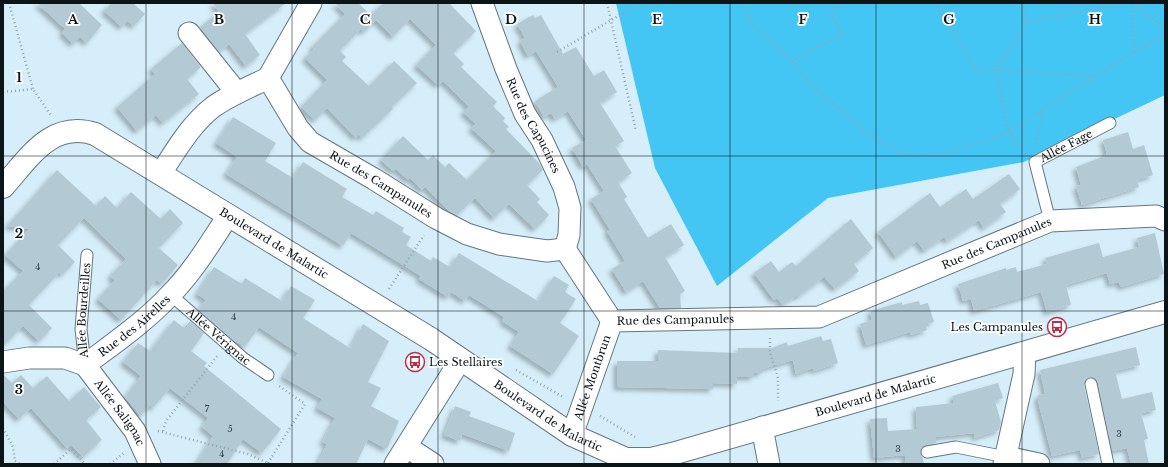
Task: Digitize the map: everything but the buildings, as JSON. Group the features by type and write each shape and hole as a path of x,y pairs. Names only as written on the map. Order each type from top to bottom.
{"street":[{"path":"161,173 198,121 212,108 237,93 268,78 311,3"},
{"name":"Rue des Capucines","path":"482,3 506,69 525,114 542,140 564,187 570,208 569,235 565,249"},
{"path":"189,33 237,93"},
{"name":"Rue des Campanules","path":"268,78 298,128 310,142 374,179 436,218 467,234 499,244 547,251 565,249 612,321 818,317 1050,221 1156,216 1165,220"},
{"name":"Boulevard de Malartic","path":"62,132 73,130 95,134 161,173 228,216 461,359 572,435 626,459 651,459 762,426 1025,353 1165,312"},
{"path":"3,187 38,148 62,132"},
{"name":"Rue des Airelles","path":"85,365 148,317 171,295 192,269 228,216"},
{"name":"Allée Montbrun","path":"572,435 612,321"},
{"path":"1025,353 1024,374 1005,460 1039,464"},
{"path":"3,362 30,358 65,358 85,365"},
{"path":"395,464 461,359"},
{"name":"Allée Salignac","path":"85,365 135,431 150,464"},
{"path":"762,426 769,464"},
{"path":"406,447 433,464"}],"lane":[{"name":"Allée Fage","path":"1050,221 1034,162 1110,123"},
{"name":"Allée Bourdeilles","path":"85,365 81,329 87,255"},
{"name":"Allée Vérignac","path":"171,295 227,344 268,375"},
{"path":"1091,384 1108,464"},
{"path":"927,452 956,447 1005,460"}],"path":[{"path":"9,3 33,89 62,132"},
{"path":"607,3 636,131"},
{"path":"557,52 640,3"},
{"path":"745,3 748,20 792,61 814,87 880,142 903,154 939,156 1009,132 1165,34"},
{"path":"792,61 842,34 831,15 842,3"},
{"path":"935,3 977,71 996,70 1096,76"},
{"path":"1021,3 1027,22"},
{"path":"1034,162 1009,132 996,70 1027,22 1122,3"},
{"path":"1133,3 1165,29"},
{"path":"1133,3 1134,53"},
{"path":"3,92 33,89"},
{"path":"1034,162 1043,110"},
{"path":"384,311 388,291 436,218"},
{"path":"771,318 770,352 778,378 778,402 785,400"},
{"path":"162,431 166,421 227,344"},
{"path":"513,368 582,408 600,416 636,438 642,438"},
{"path":"135,431 162,431 248,454 269,464 305,404 272,381 268,375"},
{"path":"3,428 13,447 14,462 20,464"},
{"path":"54,464 71,449 85,464"}],"shaded area":[{"path":"616,3 1165,3 1165,95 1024,162 828,198 717,286 655,168"}],"place":[{"name":"Les Campanules","path":"1057,327"},
{"name":"Les Stellaires","path":"415,362"}]}
